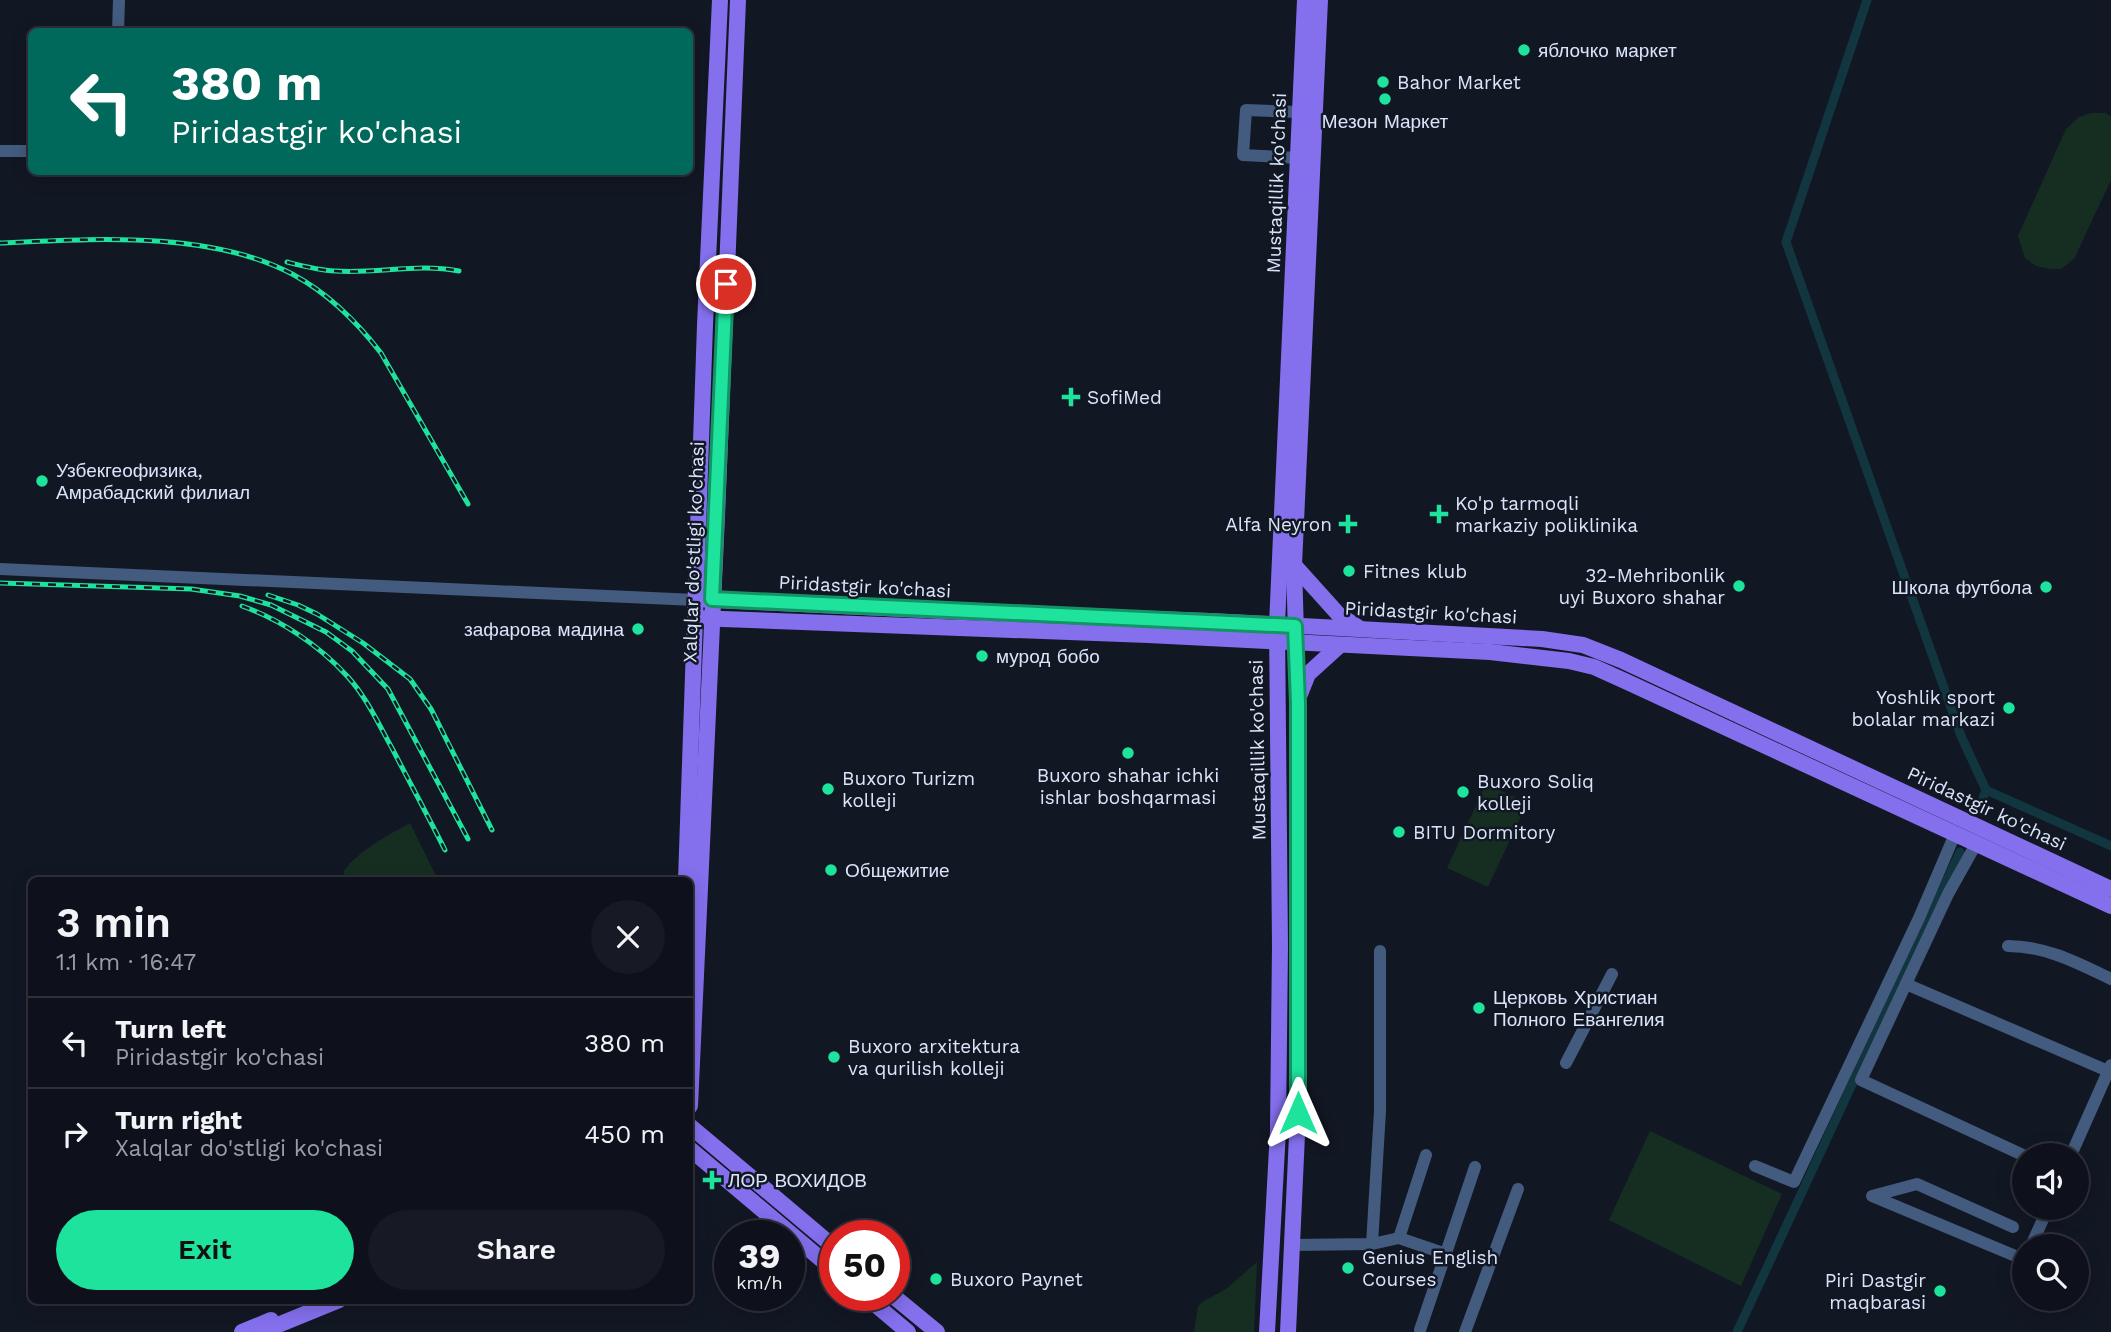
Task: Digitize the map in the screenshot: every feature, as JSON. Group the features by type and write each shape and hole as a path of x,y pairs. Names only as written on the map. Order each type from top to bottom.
{"main road":[{"name":"Xalqlar do'stligi ko'chasi","path":"693,1001 704,618 701,599 720,0"},
{"name":"Xalqlar do'stligi ko'chasi","path":"701,599 738,0"},
{"name":"Mustaqillik ko'chasi","path":"1301,260 1297,158 1306,0"},
{"name":"Mustaqillik ko'chasi","path":"1267,1332 1278,1130 1277,625 1292,456 1301,260 1320,0"},
{"name":"Mustaqillik ko'chasi","path":"1288,1332 1298,1113 1299,989 1298,703 1292,456"},
{"path":"1294,565 1339,615 1361,629"},
{"name":"Piridastgir ko'chasi","path":"701,599 1277,642 1539,656 1594,667 1958,827 2111,889"},
{"name":"Xalqlar do'stligi ko'chasi","path":"686,877 704,618"},
{"name":"Piridastgir ko'chasi","path":"704,618 1277,625 1583,645 1632,665 1958,827 1976,844 2111,906"},
{"path":"1298,703 1308,674 1340,645"},
{"path":"1625,681 1632,665"},
{"path":"1279,988 1299,989"},
{"path":"695,1131 819,1235"},
{"path":"693,1152 819,1258"},
{"path":"1273,1233 1293,1240"},
{"path":"242,1332 308,1304"},
{"path":"261,1332 329,1304"},
{"path":"910,1310 936,1332"},
{"path":"883,1311 908,1332"}],"street":[{"path":"118,28 119,0"},
{"path":"1297,158 1243,155 1244,132 1246,110 1300,112"},
{"path":"0,151 28,151"},
{"path":"0,569 701,599"},
{"path":"1755,1166 1794,1182 1919,918 1958,827"},
{"path":"1976,844 1948,894 1861,1080 2012,1150"},
{"path":"2008,946 2041,949 2111,979"},
{"path":"1372,1244 1380,1111 1380,951"},
{"path":"1566,1063 1612,974"},
{"path":"1906,984 2110,1068 2076,1143"},
{"path":"1399,1238 1426,1155"},
{"path":"1420,1330 1475,1167"},
{"path":"2012,1255 1872,1196 1917,1184 2013,1227"},
{"path":"1465,1332 1518,1189"},
{"path":"1293,1240 1372,1244 1399,1238 1446,1254"}],"green space":[{"path":"2091,113 2106,113 2111,117 2111,180 2074,259 2061,269 2036,266 2025,258 2018,236 2066,129 2079,117"},
{"path":"1486,784 1527,803 1488,887 1447,868"},
{"path":"410,823 437,877 346,877 343,872 374,844"},
{"path":"1650,1131 1782,1194 1741,1286 1609,1220"},
{"path":"1257,1262 1254,1332 1194,1332 1198,1306 1226,1289"}],"waterway":[{"path":"1867,0 1786,242 1961,736 1986,790 1978,811"},
{"path":"1986,790 2111,846"},
{"path":"1737,1332 1960,852"}],"railway":[{"path":"0,243 111,240 188,244 226,250 294,275 342,310 381,353 468,504"},
{"path":"287,262 335,271 413,268 459,271"},
{"path":"0,583 191,589 240,596 271,605 326,632 352,651 388,689 468,839"},
{"path":"268,595 317,614 363,643 410,679 431,709 492,830"},
{"path":"242,606 271,618 299,635 325,654 355,685 378,721 445,850"}],"place":[{"name":"яблочко маркет","path":"1524,50"},
{"name":"Bahor Market","path":"1383,82"},
{"name":"Мезон Маркет","path":"1385,99"},
{"name":"SofiMed","path":"1071,397"},
{"name":"Узбекгеофизика, Амрабадский филиал","path":"42,481"},
{"name":"Ko'p tarmoqli markaziy poliklinika","path":"1439,514"},
{"name":"Alfa Neyron","path":"1348,524"},
{"name":"Fitnes klub","path":"1349,571"},
{"name":"32-Mehribonlik uyi Buxoro shahar","path":"1739,586"},
{"name":"Школа футбола","path":"2046,587"},
{"name":"зафарова мадина","path":"638,629"},
{"name":"мурод бобо","path":"982,656"},
{"name":"Yoshlik sport bolalar markazi","path":"2009,708"},
{"name":"Buxoro shahar ichki ishlar boshqarmasi","path":"1128,753"},
{"name":"Buxoro Turizm kolleji","path":"828,789"},
{"name":"Buxoro Soliq kolleji","path":"1463,792"},
{"name":"BITU Dormitory","path":"1399,832"},
{"name":"Общежитие","path":"831,870"},
{"name":"Церковь Христиан Полного Евангелия","path":"1479,1008"},
{"name":"Buxoro arxitektura va qurilish kolleji","path":"834,1057"},
{"name":"ЛОР ВОХИДОВ","path":"712,1180"},
{"name":"Genius English Courses","path":"1348,1268"},
{"name":"Buxoro Paynet","path":"936,1279"},
{"name":"Piri Dastgir maqbarasi","path":"1940,1291"}],"route":[{"path":"726,284 712,599 1295,626 1298,703 1298,1113"}]}
